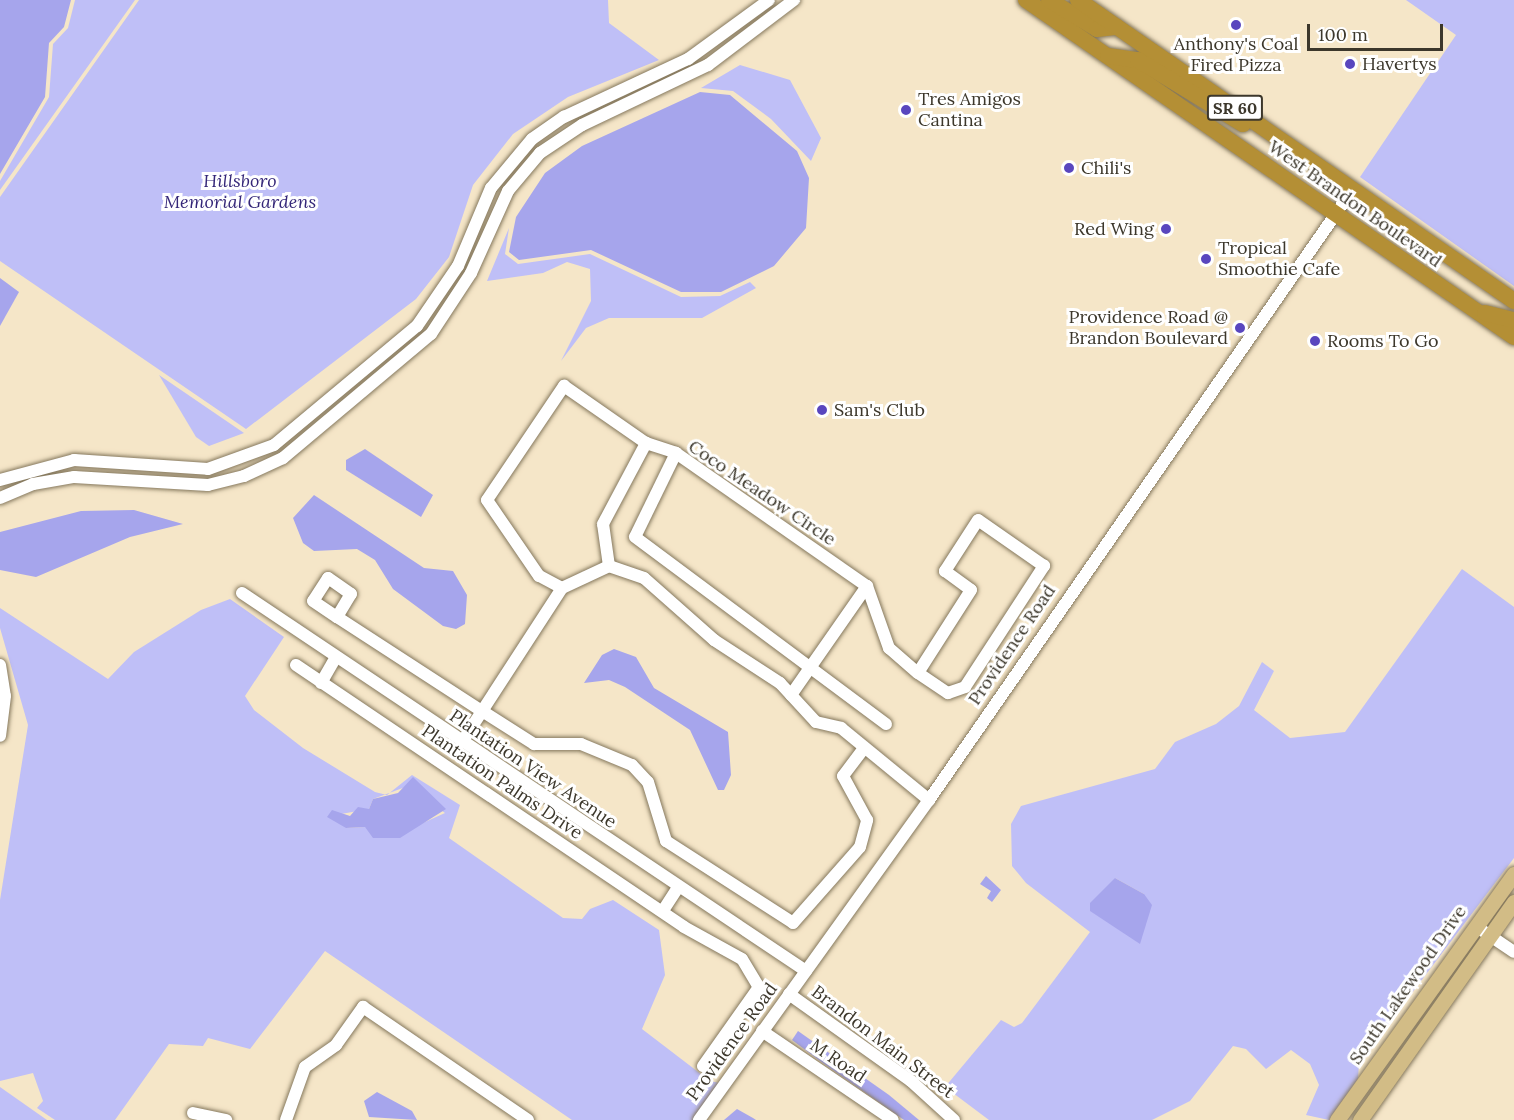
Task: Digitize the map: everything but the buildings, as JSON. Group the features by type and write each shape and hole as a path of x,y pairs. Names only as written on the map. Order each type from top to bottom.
{"highway":[{"name":"West Brandon Boulevard","path":"1026,0 1514,337"},
{"path":"1049,0 1097,29 1117,27"},
{"name":"West Brandon Boulevard","path":"1078,0 1514,301"},
{"path":"1107,56 1138,60 1209,107 1292,146"},
{"path":"1476,310 1514,320"}],"main road":[{"name":"South Lakewood Drive","path":"1337,1120 1474,925 1514,874"},
{"name":"South Lakewood Drive","path":"1360,1120 1514,902"}],"street":[{"path":"0,480 74,460 196,471 228,465 274,446 417,326 458,266 491,188 532,139 564,117 688,59 769,0"},
{"path":"0,498 33,484 74,477 208,485 244,477 283,458 431,334 461,292 508,191 540,153 575,129 708,65 794,0"},
{"name":"Providence Road","path":"699,1120 929,800 1353,189"},
{"path":"562,588 539,576 487,500 564,386 646,443 675,453"},
{"path":"609,566 603,524 646,443"},
{"name":"Coco Meadow Circle","path":"867,586 675,453 635,537 886,724"},
{"path":"867,586 889,648 918,673 948,693 965,687 1044,566 978,520 945,571 971,590 918,673"},
{"path":"462,742 562,588 609,566 644,578 714,640 791,695 816,722 842,728 863,750 929,800"},
{"path":"791,695 867,586"},
{"name":"Plantation View Avenue","path":"242,593 677,889 806,971"},
{"path":"337,616 534,744 581,744 632,765 648,782 666,841 793,923 860,847 867,820 843,776 863,750"},
{"path":"321,683 336,657"},
{"path":"0,665 5,696 0,736"},
{"name":"Plantation Palms Drive","path":"296,665 664,909 684,927 730,947 759,980 703,1066"},
{"path":"664,909 677,889"},
{"path":"1474,925 1514,952"},
{"name":"Brandon Main Street","path":"789,994 911,1081 954,1120"},
{"path":"286,1120 305,1067 336,1045 363,1007 528,1120"},
{"name":"M Road","path":"762,1031 893,1120"},
{"path":"193,1113 226,1120"}],"green space":[{"path":"75,0 135,0 0,190 0,181 49,97 53,44 68,28"},
{"name":"Hillsboro Memorial Gardens","path":"139,0 608,0 609,23 659,60 568,97 513,134 473,185 449,257 416,299 246,429 0,261 0,197"},
{"path":"1406,0 1514,0 1514,286 1360,177 1456,35"},
{"path":"740,65 790,80 821,138 811,161 771,119 733,91 701,88"},
{"path":"509,228 505,254 518,264 590,254 681,297 720,296 750,282 756,288 702,318 609,318 586,328 561,361 591,301 590,269 567,262 543,273 487,281"},
{"path":"159,375 244,433 209,446 196,437"},
{"path":"1462,569 1514,607 1514,858 1359,1063 1358,1079 1329,1120 1306,1115 1319,1085 1310,1064 1291,1050 1266,1069 1246,1049 1233,1046 1190,1101 1152,1120 989,1120 945,1087 1001,1020 1014,1027 1022,1023 1090,932 1026,883 1012,866 1011,824 1021,806 1155,769 1175,742 1216,724 1239,706 1262,662 1274,671 1254,710 1290,738 1345,732","holes":["1115,878 1144,894 1144,930"]},
{"path":"230,599 284,637 245,696 254,710 303,748 375,792 385,795 373,799 369,809 341,814 346,828 365,827 394,836 445,813 408,786 390,793 412,775 460,805 449,838 563,918 582,919 590,909 613,900 659,930 665,975 642,1029 710,1081 720,1083 693,1120 572,1120 325,951 250,1049 208,1038 203,1046 169,1044 115,1120 55,1120 37,1108 43,1101 33,1073 0,1081 0,900 28,725 0,628 0,608 108,679 134,652 201,610"},
{"path":"0,1087 47,1120 0,1120"}],"shaded area":[{"path":"0,0 71,0 64,27 49,43 45,97 0,174"},
{"path":"700,92 730,95 797,151 809,178 806,228 774,266 721,292 681,292 591,250 519,260 509,252 516,217 545,173 582,146"},
{"path":"0,278 19,292 0,326"},
{"path":"365,449 433,495 421,517 346,470 346,460"},
{"path":"314,495 424,568 453,571 467,595 465,624 456,629 443,626 393,589 375,560 357,549 314,551 303,543 293,518"},
{"path":"134,510 183,524 130,537 36,577 0,570 0,532 81,511"},
{"path":"614,649 636,657 654,688 728,732 731,775 724,790 718,790 690,730 625,687 609,680 584,683 602,655"},
{"path":"413,777 446,809 400,838 373,838 365,827 346,828 327,817 332,810 350,816 358,807 369,809 373,799 398,793"},
{"path":"986,876 1001,890 992,902 987,898 991,891 980,884"},
{"path":"1115,878 1144,894 1152,905 1140,944 1090,911 1090,903"},
{"path":"798,1031 889,1095 919,1120 904,1120 820,1061 792,1040"},
{"path":"377,1092 412,1111 417,1120 369,1117 364,1101"},
{"path":"737,1109 753,1118 756,1120 724,1120"}],"place":[{"name":"Anthony's Coal Fired Pizza","path":"1236,25"},
{"name":"Havertys","path":"1350,64"},
{"name":"Tres Amigos Cantina","path":"906,110"},
{"name":"Chili's","path":"1069,168"},
{"name":"Red Wing","path":"1166,229"},
{"name":"Tropical Smoothie Cafe","path":"1206,259"},
{"name":"Providence Road @ Brandon Boulevard","path":"1240,328"},
{"name":"Rooms To Go","path":"1315,341"},
{"name":"Sam's Club","path":"822,410"}]}
